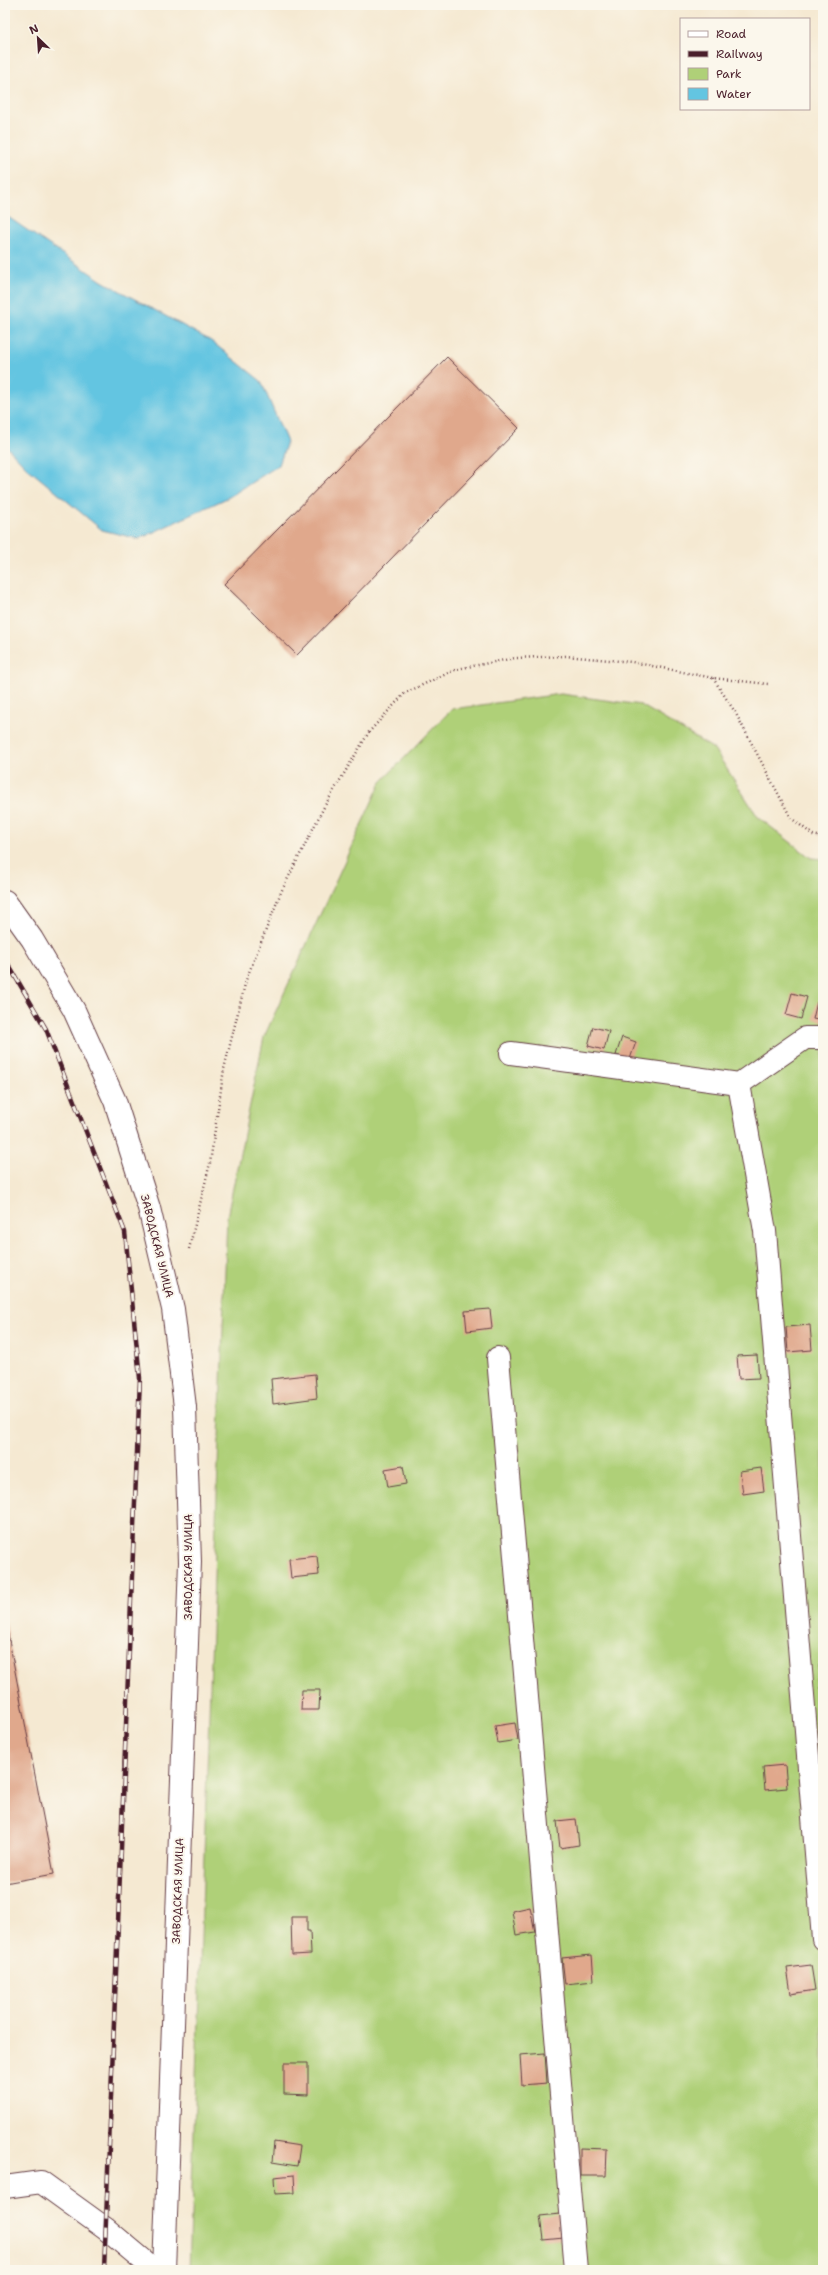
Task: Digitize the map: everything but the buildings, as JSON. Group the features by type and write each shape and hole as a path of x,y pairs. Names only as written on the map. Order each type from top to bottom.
{"street":[{"name":"ЗАВОДСКАЯ УЛИЦА","path":"5,901 32,939 74,1010 115,1101 151,1216 173,1309 186,1407 190,1562 164,2270"},
{"path":"512,1053 739,1084 805,1038 823,1038"},
{"path":"739,1084 765,1231 823,1939"},
{"path":"498,1358 576,2270"},
{"path":"5,2186 41,2182 106,2230 155,2270"}],"path":[{"path":"187,1255 210,1163 224,1069 246,980 281,892 324,807 369,732 405,693 457,669 515,658 565,656 632,662 713,678 768,684"},
{"path":"713,678 735,712 791,818 813,835 823,837"}],"green space":[{"path":"561,694 641,705 714,749 758,817 811,858 823,859 823,2270 189,2270 227,1217 264,1037 381,782 452,709"}],"water":[{"path":"5,215 102,281 211,341 261,381 287,442 279,465 229,497 139,539 102,530 26,467 5,445"}],"railway":[{"path":"5,959 46,1029 125,1232 140,1378 104,2270"}]}
